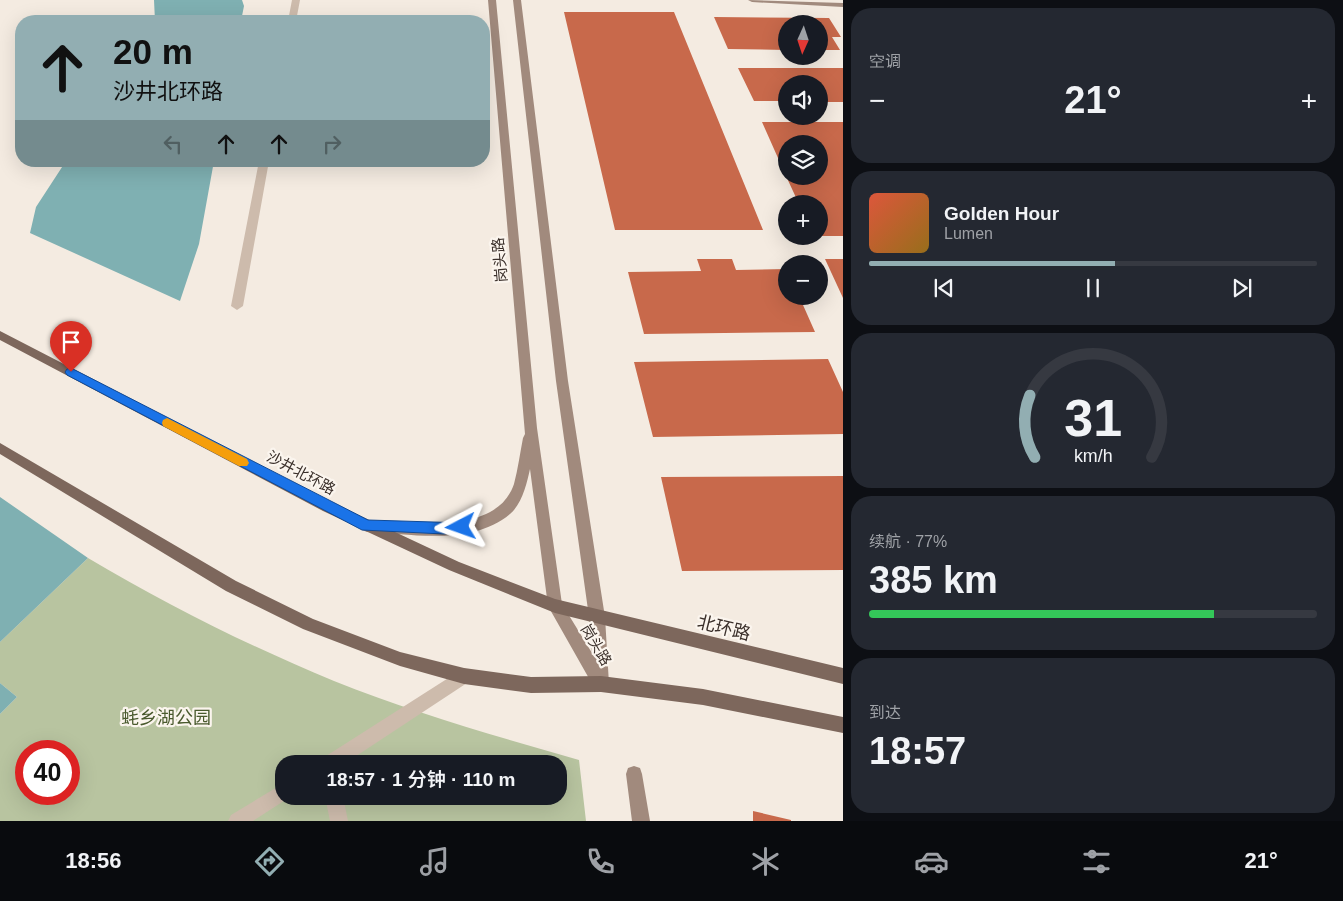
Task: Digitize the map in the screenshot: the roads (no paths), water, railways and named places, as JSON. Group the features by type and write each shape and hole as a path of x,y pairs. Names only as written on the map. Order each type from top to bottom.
{"main road":[{"name":"沙井北环路","path":"0,335 366,526 454,566 555,606 597,618"},
{"path":"0,448 231,586 308,624 400,659 464,676 531,685 601,684 703,697 843,726"},
{"name":"北环路","path":"597,618 843,676"}],"street":[{"path":"293,15 296,0"},
{"name":"岗头路","path":"492,0 531,428 555,606 601,684"},
{"name":"岗头路","path":"517,0 562,381 597,618 601,684"},
{"path":"752,0 843,5"},
{"path":"236,306 263,167"},
{"path":"366,526 444,529 479,525 506,509 520,486 531,428"},
{"path":"343,755 464,676"},
{"path":"634,774 641,821"},
{"path":"237,821 275,797"},
{"path":"336,805 339,821"}],"water":[{"path":"154,0 242,0 244,6 242,15 155,15"},
{"path":"62,167 213,167 199,244 180,301 30,233 36,207"},
{"path":"0,497 88,558 0,642"},
{"path":"0,683 17,697 0,714"}],"park label":[{"name":"蚝乡湖公园","path":"166,718"}]}
